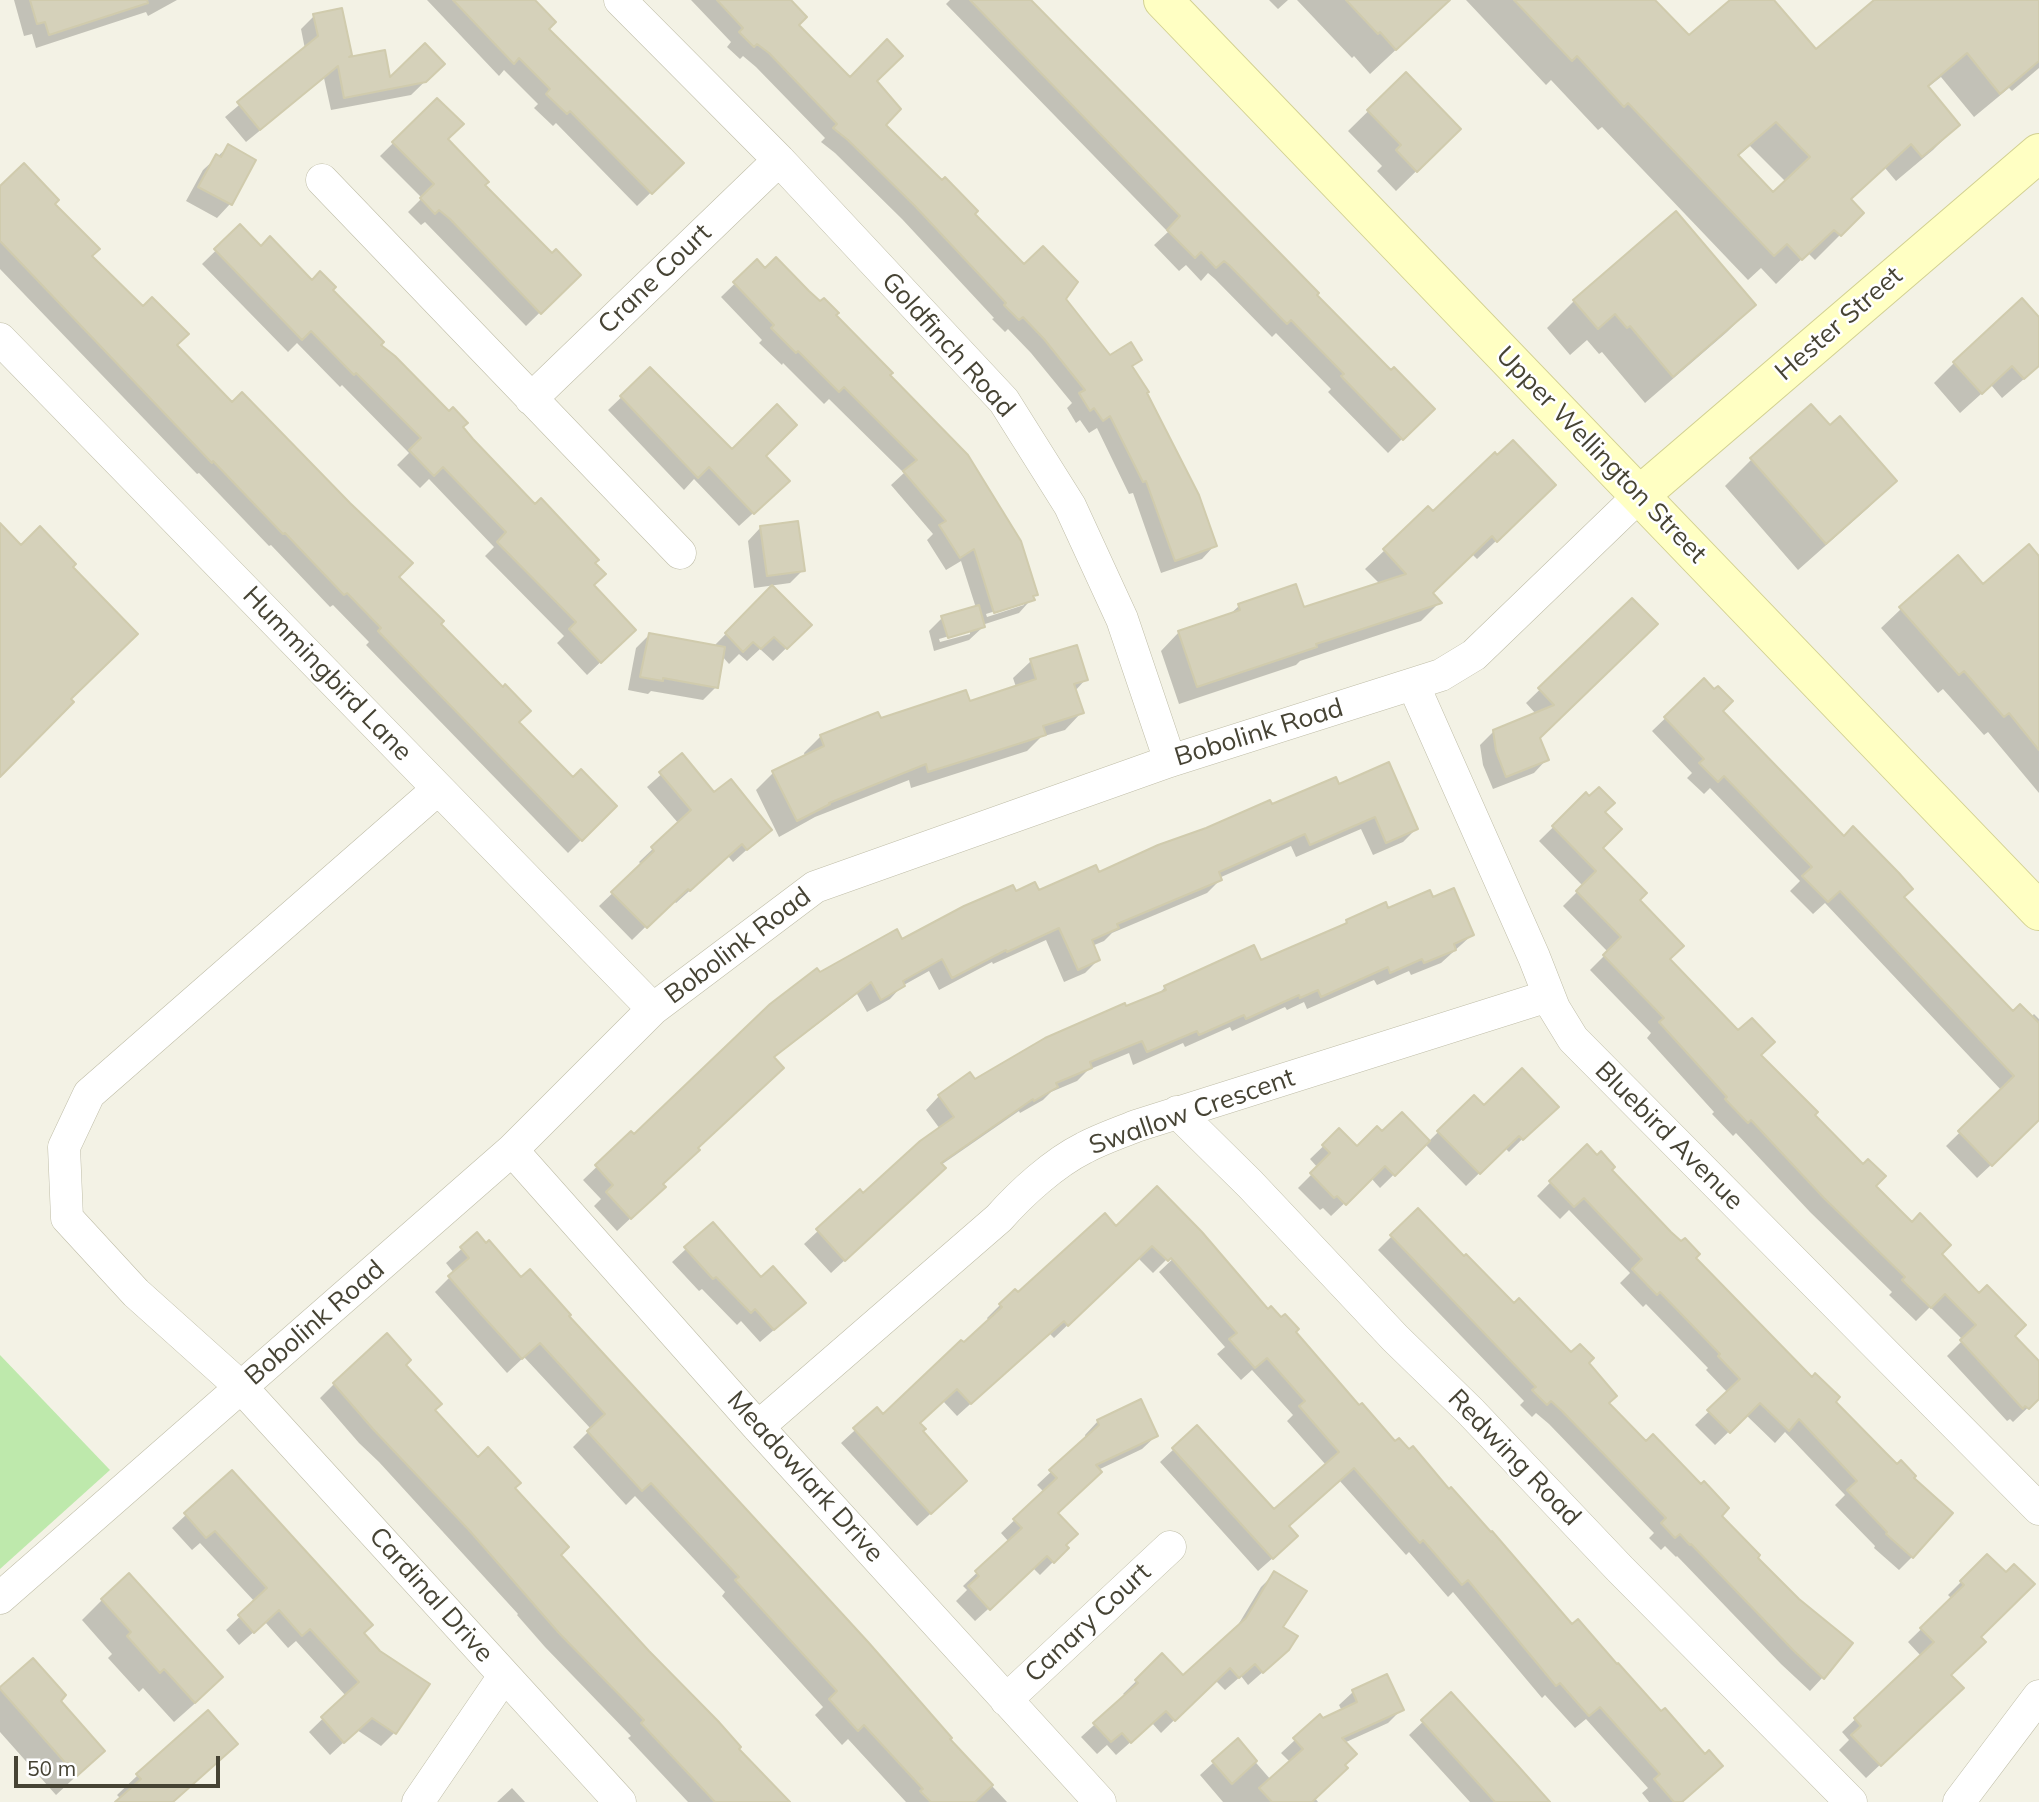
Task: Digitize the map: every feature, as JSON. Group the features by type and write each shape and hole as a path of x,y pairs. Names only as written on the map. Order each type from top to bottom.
{"main road":[{"name":"Upper Wellington Street","path":"1163,0 2039,911"},
{"name":"Hester Street","path":"1640,495 2039,153"}],"street":[{"name":"Goldfinch Road","path":"620,0 779,160 1004,401 1070,506 1122,619 1170,761"},
{"name":"Crane Court","path":"531,399 779,160"},
{"path":"322,180 680,553"},
{"name":"Hummingbird Lane","path":"0,339 653,1009"},
{"name":"Bobolink Road","path":"0,1598 512,1150 653,1009 816,887 1170,761 1441,675 1474,655 1640,495"},
{"name":"Bluebird Avenue","path":"1413,684 1534,957 1548,996 1573,1039 2039,1509"},
{"name":"Cardinal Drive","path":"438,789 89,1094 64,1147 67,1218 136,1293 242,1388 620,1802"},
{"name":"Swallow Crescent","path":"758,1427 999,1218 1025,1190 1084,1148 1177,1112 1548,996"},
{"name":"Redwing Road","path":"1177,1112 1250,1184 1395,1338 1471,1412 1620,1569 1851,1802"},
{"name":"Meadowlark Drive","path":"512,1150 758,1427 1101,1802"},
{"name":"Canary Court","path":"1006,1700 1170,1546"},
{"path":"418,1802 504,1676"},
{"path":"1959,1802 2039,1696"}],"green space":[{"path":"0,1355 110,1470 0,1569"}],"building":[{"path":"30,0 147,0 148,3 49,35 45,22 37,24"},
{"path":"453,0 535,0 556,22 549,29 684,163 652,194 570,111 567,114 546,94 550,89 519,58 514,64"},
{"path":"717,0 791,0 807,17 799,25 850,77 887,39 903,56 877,81 901,109 886,125 942,180 945,177 978,211 975,214 1024,264 1043,246 1078,282 1066,299 1110,355 1131,342 1142,360 1132,366 1149,392 1147,393 1199,495 1217,546 1175,561 1146,481 1143,482 1110,416 1103,421 1094,408 1090,411 1079,393 1085,390 1044,339 1023,317 1019,320 1004,305 1006,303 915,206 833,128 837,124 769,53 757,44 754,47 739,32 743,28"},
{"path":"970,0 1031,0 1391,370 1394,367 1435,409 1403,440 1291,320 1287,324 1229,265 1224,261 1216,268 1201,252 1195,258 1167,230 1180,216"},
{"path":"1346,0 1450,0 1396,50"},
{"path":"1514,0 1655,0 1689,35 1730,0 1774,0 1816,49 1874,0 2039,0 2039,61 2000,94 1967,53 1928,86 1960,125 1922,157 1911,144 1851,199 1864,213 1841,236 1834,230 1802,260 1787,244 1774,256 1628,103 1624,107 1577,56 1572,61","holes":["1776,122 1810,157 1773,192 1738,155"]},
{"path":"342,8 352,55 349,57 385,50 390,77 425,43 445,64 426,82 344,98 338,66 260,130 237,102 318,36 313,14"},
{"path":"1406,72 1461,129 1417,172 1396,150 1401,145 1367,110"},
{"path":"437,98 464,124 448,139 489,182 485,185 552,253 556,249 581,275 541,314 450,219 439,210 435,214 420,198 434,184 392,142"},
{"path":"228,144 256,160 232,205 198,187 216,154 221,157"},
{"path":"24,163 59,200 55,204 100,249 92,256 143,306 152,297 189,334 177,345 232,402 242,392 350,503 413,563 399,577 444,621 441,624 503,687 505,684 531,711 519,722 573,777 581,769 617,806 582,841 378,631 381,628 347,593 344,595 213,461 212,463 0,241 0,186"},
{"path":"1676,211 1756,305 1673,377 1630,326 1627,328 1615,314 1598,329 1573,300"},
{"path":"240,224 261,246 270,236 312,280 320,271 336,287 333,290 384,342 381,345 449,411 453,407 468,423 463,427 473,439 535,504 541,498 599,560 595,563 606,574 594,585 636,630 601,663 569,629 576,622 497,542 506,532 443,467 434,476 409,450 421,438 311,331 302,340 214,249"},
{"path":"776,257 820,301 824,298 839,313 836,315 893,373 890,375 968,455 1021,541 1038,595 1033,596 1035,600 994,613 974,549 960,558 939,525 946,521 903,471 917,460 844,387 839,392 798,351 796,353 771,328 774,325 733,282 757,259 765,268"},
{"path":"2022,298 2039,317 2039,366 2024,379 2012,366 1982,394 1953,362"},
{"path":"650,367 732,449 777,404 797,425 766,456 790,481 754,514 709,467 698,478 620,396"},
{"path":"1811,404 1830,425 1840,416 1897,481 1826,544 1750,458"},
{"path":"1513,440 1556,485 1497,542 1492,536 1433,593 1442,603 1197,687 1178,631 1240,610 1238,604 1296,584 1304,607 1406,574 1383,549 1428,506 1433,511 1495,452 1497,455"},
{"path":"798,521 805,571 767,576 760,526"},
{"path":"0,523 21,545 40,526 76,564 73,567 138,634 71,699 74,702 0,777"},
{"path":"2029,544 2039,556 2039,750 2009,713 2004,717 1964,671 1959,675 1899,607 1958,555 1983,584"},
{"path":"772,585 812,625 787,649 774,637 761,649 753,642 743,652 725,633"},
{"path":"1632,598 1658,624 1540,738 1549,760 1506,777 1496,751 1493,730 1554,705 1538,688"},
{"path":"979,605 985,627 948,638 941,616"},
{"path":"649,633 725,647 718,688 663,678 663,681 640,677"},
{"path":"1077,645 1088,680 1074,684 1084,713 1043,726 1046,735 928,772 926,764 829,803 797,821 772,771 824,746 820,735 878,712 881,718 966,690 970,701 1036,679 1030,659"},
{"path":"1704,678 1714,689 1718,686 1733,701 1723,711 1844,836 1853,826 1899,873 1913,889 1904,897 2013,1011 2020,1004 2039,1023 2039,1120 1992,1166 1958,1131 2014,1076 1840,891 1828,902 1802,876 1812,867 1724,776 1718,782 1699,763 1704,759 1664,717"},
{"path":"682,753 714,792 731,779 772,830 747,850 742,844 647,928 611,892 654,851 651,847 691,810 659,772"},
{"path":"1389,762 1418,829 1386,843 1375,817 1310,845 1305,834 1219,872 1222,880 1117,924 1119,928 1092,940 1100,960 1078,970 1059,928 1007,952 1006,950 952,978 942,959 903,981 905,986 881,1000 871,982 774,1057 784,1068 698,1148 700,1150 663,1184 666,1187 631,1219 606,1192 613,1185 595,1165 631,1131 634,1134 770,1004 817,968 820,972 897,929 902,939 964,906 1013,885 1016,891 1035,882 1039,890 1096,865 1099,872 1270,800 1272,804 1336,777 1339,784"},
{"path":"1599,787 1615,803 1605,812 1622,829 1603,848 1647,893 1640,900 1684,946 1670,959 1738,1030 1752,1018 1775,1042 1761,1055 1818,1112 1815,1115 1863,1164 1868,1159 1886,1176 1876,1186 1912,1222 1920,1213 1951,1245 1942,1254 1979,1293 1987,1285 2026,1325 2015,1336 2039,1361 2039,1399 2029,1409 2025,1406 2023,1409 1960,1340 1976,1325 1945,1294 1931,1308 1902,1280 1905,1277 1824,1198 1751,1120 1748,1123 1725,1099 1727,1097 1659,1022 1664,1018 1603,955 1621,937 1576,891 1596,871 1552,826 1586,792 1589,796"},
{"path":"1454,888 1474,935 1454,944 1456,950 1424,963 1422,959 1390,973 1388,967 1321,997 1318,990 1300,998 1299,995 1246,1019 1244,1015 1199,1035 1197,1031 1147,1052 1142,1041 1090,1062 1092,1068 1056,1083 1058,1087 1034,1101 1033,1099 941,1163 946,1168 845,1261 816,1229 860,1189 863,1193 920,1141 954,1117 938,1095 970,1072 975,1079 1045,1038 1125,1003 1126,1006 1166,990 1164,986 1254,945 1261,960 1347,923 1346,920 1386,902 1388,908 1430,890 1433,897"},
{"path":"1522,1068 1559,1107 1523,1140 1519,1136 1480,1174 1437,1131 1474,1095 1484,1105"},
{"path":"1402,1112 1430,1141 1395,1176 1385,1166 1346,1205 1337,1196 1334,1198 1310,1173 1330,1153 1322,1145 1339,1128 1357,1146 1377,1126 1382,1131"},
{"path":"1587,1144 1597,1155 1601,1151 1615,1167 1612,1170 1671,1232 1681,1241 1685,1238 1700,1254 1696,1258 1812,1377 1815,1373 1840,1397 1836,1402 1886,1453 1897,1464 1901,1460 1916,1476 1914,1478 1953,1513 1913,1558 1886,1534 1847,1490 1857,1481 1799,1419 1789,1431 1760,1403 1730,1433 1707,1410 1740,1379 1718,1356 1720,1354 1660,1292 1657,1295 1632,1269 1642,1259 1584,1198 1574,1207 1549,1181"},
{"path":"1157,1186 1202,1232 1268,1309 1271,1306 1281,1317 1285,1314 1299,1329 1296,1332 1359,1405 1362,1403 1395,1441 1399,1438 1409,1449 1413,1446 1449,1489 1451,1487 1492,1531 1572,1624 1578,1619 1661,1711 1665,1708 1705,1754 1709,1750 1723,1766 1682,1802 1674,1802 1654,1779 1660,1774 1600,1707 1589,1716 1560,1683 1556,1686 1468,1580 1462,1585 1423,1540 1420,1543 1354,1468 1289,1526 1298,1536 1273,1559 1172,1448 1197,1425 1274,1509 1339,1452 1299,1406 1305,1401 1267,1358 1255,1368 1229,1339 1237,1333 1171,1258 1168,1261 1152,1246 1068,1326 1064,1321 971,1404 957,1389 920,1423 926,1429 923,1431 967,1481 931,1514 853,1428 877,1407 883,1414 961,1340 964,1342 1002,1307 999,1304 1015,1289 1018,1292 1105,1213 1116,1226"},
{"path":"1418,1208 1514,1303 1519,1298 1571,1352 1580,1344 1594,1358 1589,1363 1617,1396 1609,1403 1646,1441 1653,1434 1701,1484 1704,1481 1729,1508 1722,1516 1760,1555 1758,1558 1799,1599 1853,1643 1824,1679 1691,1544 1680,1534 1675,1538 1661,1523 1666,1518 1562,1411 1551,1401 1547,1405 1532,1390 1536,1387 1390,1235"},
{"path":"713,1222 761,1277 773,1266 806,1303 774,1330 755,1309 751,1313 716,1277 713,1279 684,1247"},
{"path":"477,1232 486,1243 489,1240 521,1277 530,1269 571,1315 569,1316 869,1643 952,1738 950,1739 993,1785 975,1802 931,1802 920,1791 923,1789 864,1725 858,1731 829,1699 837,1691 735,1580 739,1577 651,1483 642,1491 587,1431 605,1414 540,1343 522,1359 481,1314 448,1276 469,1258 460,1247"},
{"path":"387,1333 411,1360 406,1365 442,1404 435,1410 478,1457 488,1447 521,1483 515,1488 569,1547 561,1555 718,1721 741,1747 739,1749 790,1802 715,1802 641,1723 644,1720 559,1633 469,1530 333,1383"},
{"path":"1141,1399 1158,1436 1096,1465 1102,1472 1058,1513 1078,1534 1066,1545 1069,1548 1054,1563 1047,1556 990,1610 968,1586 979,1576 975,1571 1022,1528 1013,1519 1057,1478 1049,1470 1099,1425 1097,1420"},
{"path":"232,1470 373,1625 364,1633 380,1651 430,1684 396,1734 372,1718 344,1743 321,1717 359,1682 310,1629 302,1636 279,1610 254,1633 238,1615 267,1588 215,1531 206,1538 184,1513"},
{"path":"1987,1554 2006,1572 2014,1564 2035,1584 1981,1637 1986,1642 1951,1675 1964,1688 1881,1766 1851,1735 1861,1726 1854,1718 1934,1642 1920,1628 1964,1585 1960,1581"},
{"path":"1274,1571 1307,1591 1283,1627 1298,1636 1289,1650 1263,1673 1255,1664 1239,1678 1230,1668 1175,1721 1166,1711 1131,1743 1122,1733 1111,1742 1093,1723 1138,1683 1135,1680 1162,1653 1183,1675 1246,1618"},
{"path":"129,1573 223,1677 195,1703 164,1669 160,1673 127,1636 131,1632 101,1599"},
{"path":"33,1658 66,1695 61,1701 105,1751 77,1776 0,1689"},
{"path":"1387,1674 1404,1710 1342,1738 1357,1754 1345,1765 1348,1768 1312,1802 1272,1802 1259,1788 1303,1749 1293,1738 1320,1714 1323,1718 1357,1702 1352,1690"},
{"path":"1451,1692 1550,1802 1495,1802 1421,1720"},
{"path":"208,1710 238,1744 173,1802 115,1802 141,1779 136,1774"},
{"path":"1238,1738 1257,1761 1232,1784 1212,1761"}]}
